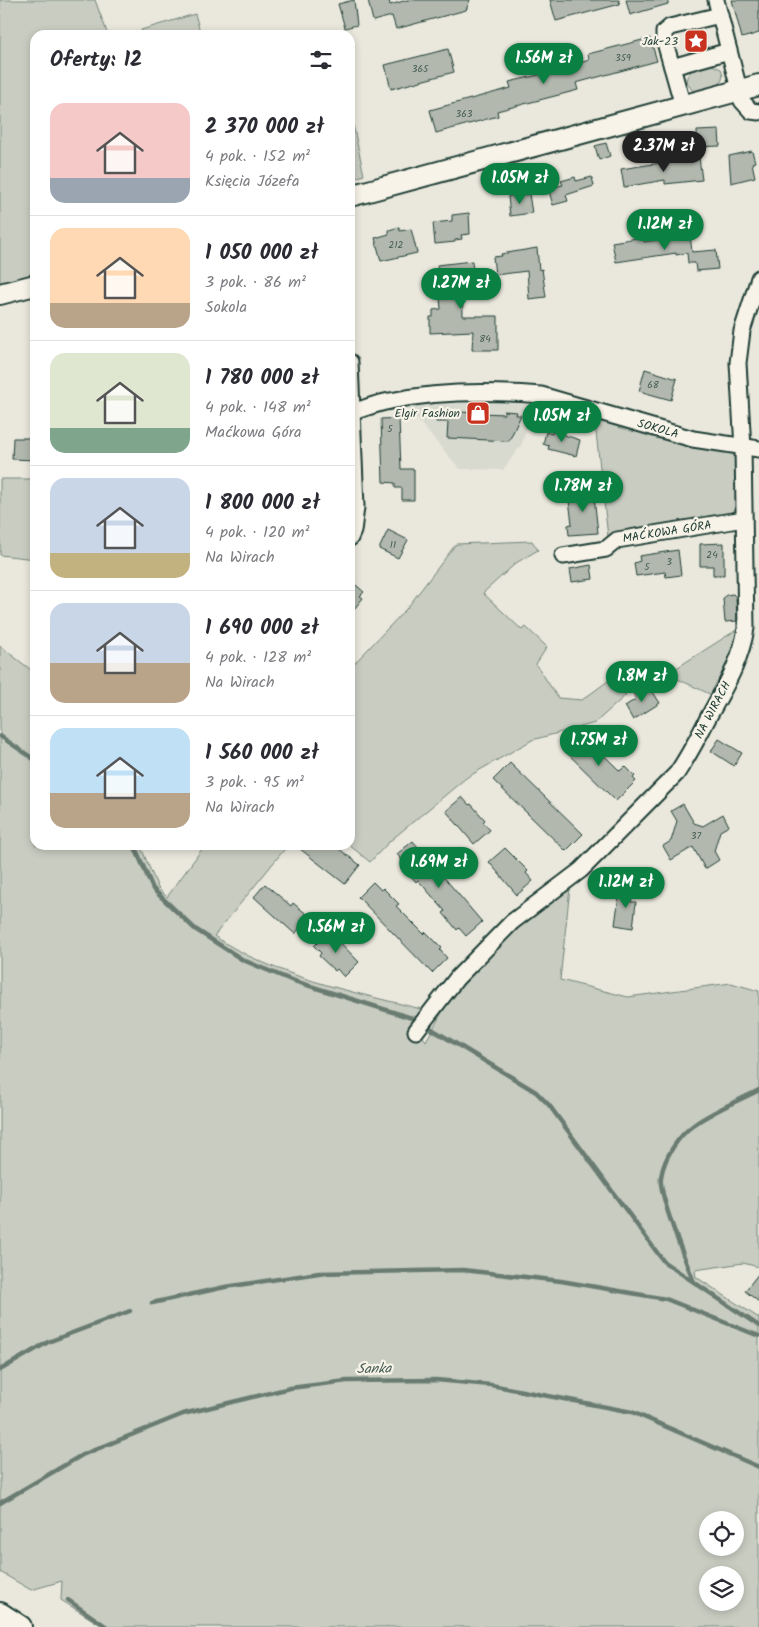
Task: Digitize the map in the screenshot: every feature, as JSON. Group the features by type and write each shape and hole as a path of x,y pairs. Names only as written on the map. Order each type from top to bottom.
{"main road":[{"path":"0,1614 20,1627"}],"street":[{"path":"682,106 664,39 664,32 670,27 718,7 742,101 751,111 759,112"},
{"path":"672,67 729,51"},
{"path":"355,195 759,85"},
{"name":"NA WIRACH","path":"416,1032 457,978 512,922 581,870 676,773 687,759 735,669 743,649 746,628 743,448 738,384 739,346 759,278"},
{"path":"0,294 30,286"},
{"name":"SOKOLA","path":"355,411 389,401 435,395 518,393 540,395 693,439 759,449"},
{"path":"355,475 355,519"},
{"name":"MAĆKOWA GÓRA","path":"563,556 606,549 617,540 744,520"}],"shaded area":[{"path":"0,0 95,0 106,30 30,30 30,275 0,283"},
{"path":"195,14 200,30 141,30"},
{"path":"710,64 721,69 722,80 715,88 709,90 692,90 686,81 689,73"},
{"path":"355,134 364,175 355,178"},
{"name":"Elgir Fashion","path":"441,398 534,401 522,444 503,470 460,469 401,401"},
{"path":"594,415 688,443 735,453 737,507 728,518 608,537"},
{"path":"0,479 30,479 30,558 0,555"},
{"path":"532,541 538,550 516,563 483,593 522,630 526,627 547,647 536,664 558,698 582,700 608,681 626,695 595,723 532,740 466,778 390,841 370,862 355,850 355,663 407,608 456,544"},
{"path":"741,627 716,697 667,674"},
{"path":"0,646 30,669 30,850 142,850 158,888 167,897 201,850 284,850 214,936 237,950 288,972 340,989 421,1009 413,1024 426,1041 460,980 507,933 570,888 560,980 628,997 731,983 759,991 759,1267 743,1263 695,1270 696,1277 759,1318 759,1627 104,1627 61,1600 62,1581 31,1590 0,1572"}],"building":[{"path":"354,0 357,25 345,28 338,4"},
{"path":"368,0 389,0 390,5 407,0 470,0 466,10 396,29 392,16 373,21"},
{"path":"550,0 619,0 620,4 556,21"},
{"path":"626,0 668,0 668,4 630,15"},
{"path":"732,0 759,0 759,33 742,38"},
{"path":"650,38 657,61 576,83 578,90 497,111 498,116 436,133 430,110 511,88 509,82 559,70 589,60 588,54"},
{"path":"448,49 454,72 391,89 385,65"},
{"path":"719,130 720,146 697,147 697,131"},
{"path":"606,143 610,156 599,160 595,146"},
{"path":"752,151 755,162 752,163 755,177 731,183 729,156"},
{"path":"699,157 702,180 665,184 665,180 624,187 621,169"},
{"path":"575,177 576,181 592,177 594,186 566,195 568,201 553,205 548,188 563,185 561,181"},
{"path":"529,194 532,213 510,216 508,196"},
{"path":"469,213 470,234 461,235 462,239 455,240 455,242 435,244 433,223 452,221 452,215"},
{"path":"399,227 400,231 411,229 417,253 381,261 375,238 389,234 389,230"},
{"path":"690,235 692,252 716,250 718,269 696,271 695,263 688,263 687,253 616,262 612,242 643,237 644,242"},
{"path":"537,248 539,270 542,269 546,297 529,299 527,271 495,275 493,257"},
{"path":"472,261 473,273 462,274 463,316 498,316 498,350 472,350 473,331 430,333 430,317 433,317 433,310 441,309 437,265"},
{"path":"645,369 677,379 671,400 639,391"},
{"path":"436,411 504,414 504,411 517,412 516,415 521,415 509,441 447,438 448,422 436,422"},
{"path":"399,418 401,469 414,469 414,500 402,500 402,488 395,488 395,483 383,482 381,419"},
{"path":"552,431 580,440 576,456 548,449 549,446 543,444 546,432 552,434"},
{"path":"13,438 30,438 30,460 12,459"},
{"path":"590,489 591,497 594,496 598,533 569,535 568,525 572,524 568,492"},
{"path":"388,530 408,540 398,558 379,549"},
{"path":"724,543 724,575 713,575 713,566 700,566 700,544"},
{"path":"678,550 681,575 666,577 665,572 636,576 634,563 640,561 639,556"},
{"path":"591,565 593,579 572,582 570,569"},
{"path":"355,584 364,592 360,596 363,598 355,608"},
{"path":"733,594 736,597 737,621 725,622 723,599 726,595"},
{"path":"646,686 649,691 651,689 660,703 633,720 625,706 636,699 633,693"},
{"path":"579,731 620,771 625,766 635,776 633,778 636,781 616,801 562,748"},
{"path":"719,739 742,753 734,766 711,751"},
{"path":"510,763 583,834 566,851 493,780"},
{"path":"462,797 485,820 483,822 490,830 474,844 446,811"},
{"path":"683,804 694,823 703,826 723,814 729,826 720,831 714,851 719,860 705,869 693,847 671,860 663,846 671,841 677,821 671,811"},
{"path":"413,841 482,922 466,936 459,928 457,930 443,913 445,911 402,865 404,863 397,854"},
{"path":"505,848 528,871 526,873 533,881 517,895 489,862"},
{"path":"301,850 340,850 360,865 345,884"},
{"path":"373,882 381,890 383,888 399,904 396,906 424,934 426,932 442,948 440,950 447,958 432,973 358,897"},
{"path":"265,884 291,906 293,903 309,916 295,934 254,897"},
{"path":"620,888 633,890 631,902 636,902 633,928 615,925"},
{"path":"329,931 359,962 344,977 337,969 335,971 319,956 321,953 314,946"},
{"path":"759,1273 759,1302 745,1291"}],"waterway":[{"path":"0,736 30,757"},
{"path":"136,850 153,889 195,929 243,960 291,980 415,1019"},
{"path":"430,1028 536,1092 549,1105 664,1262 759,1326"},
{"path":"694,1282 673,1228 661,1186 665,1162 683,1134 695,1124 710,1114 759,1090"},
{"path":"152,1303 225,1287 319,1273 463,1270 561,1281 666,1299 759,1336"},
{"path":"0,1370 48,1342 130,1311"},
{"name":"Sanka","path":"0,1503 82,1455 183,1414 290,1388 347,1381 436,1380 491,1385 632,1412 759,1467"},
{"path":"68,1600 107,1627"}],"place":[{"name":"Jak-23","path":"696,41"},
{"name":"Elgir Fashion","path":"478,413"}]}
